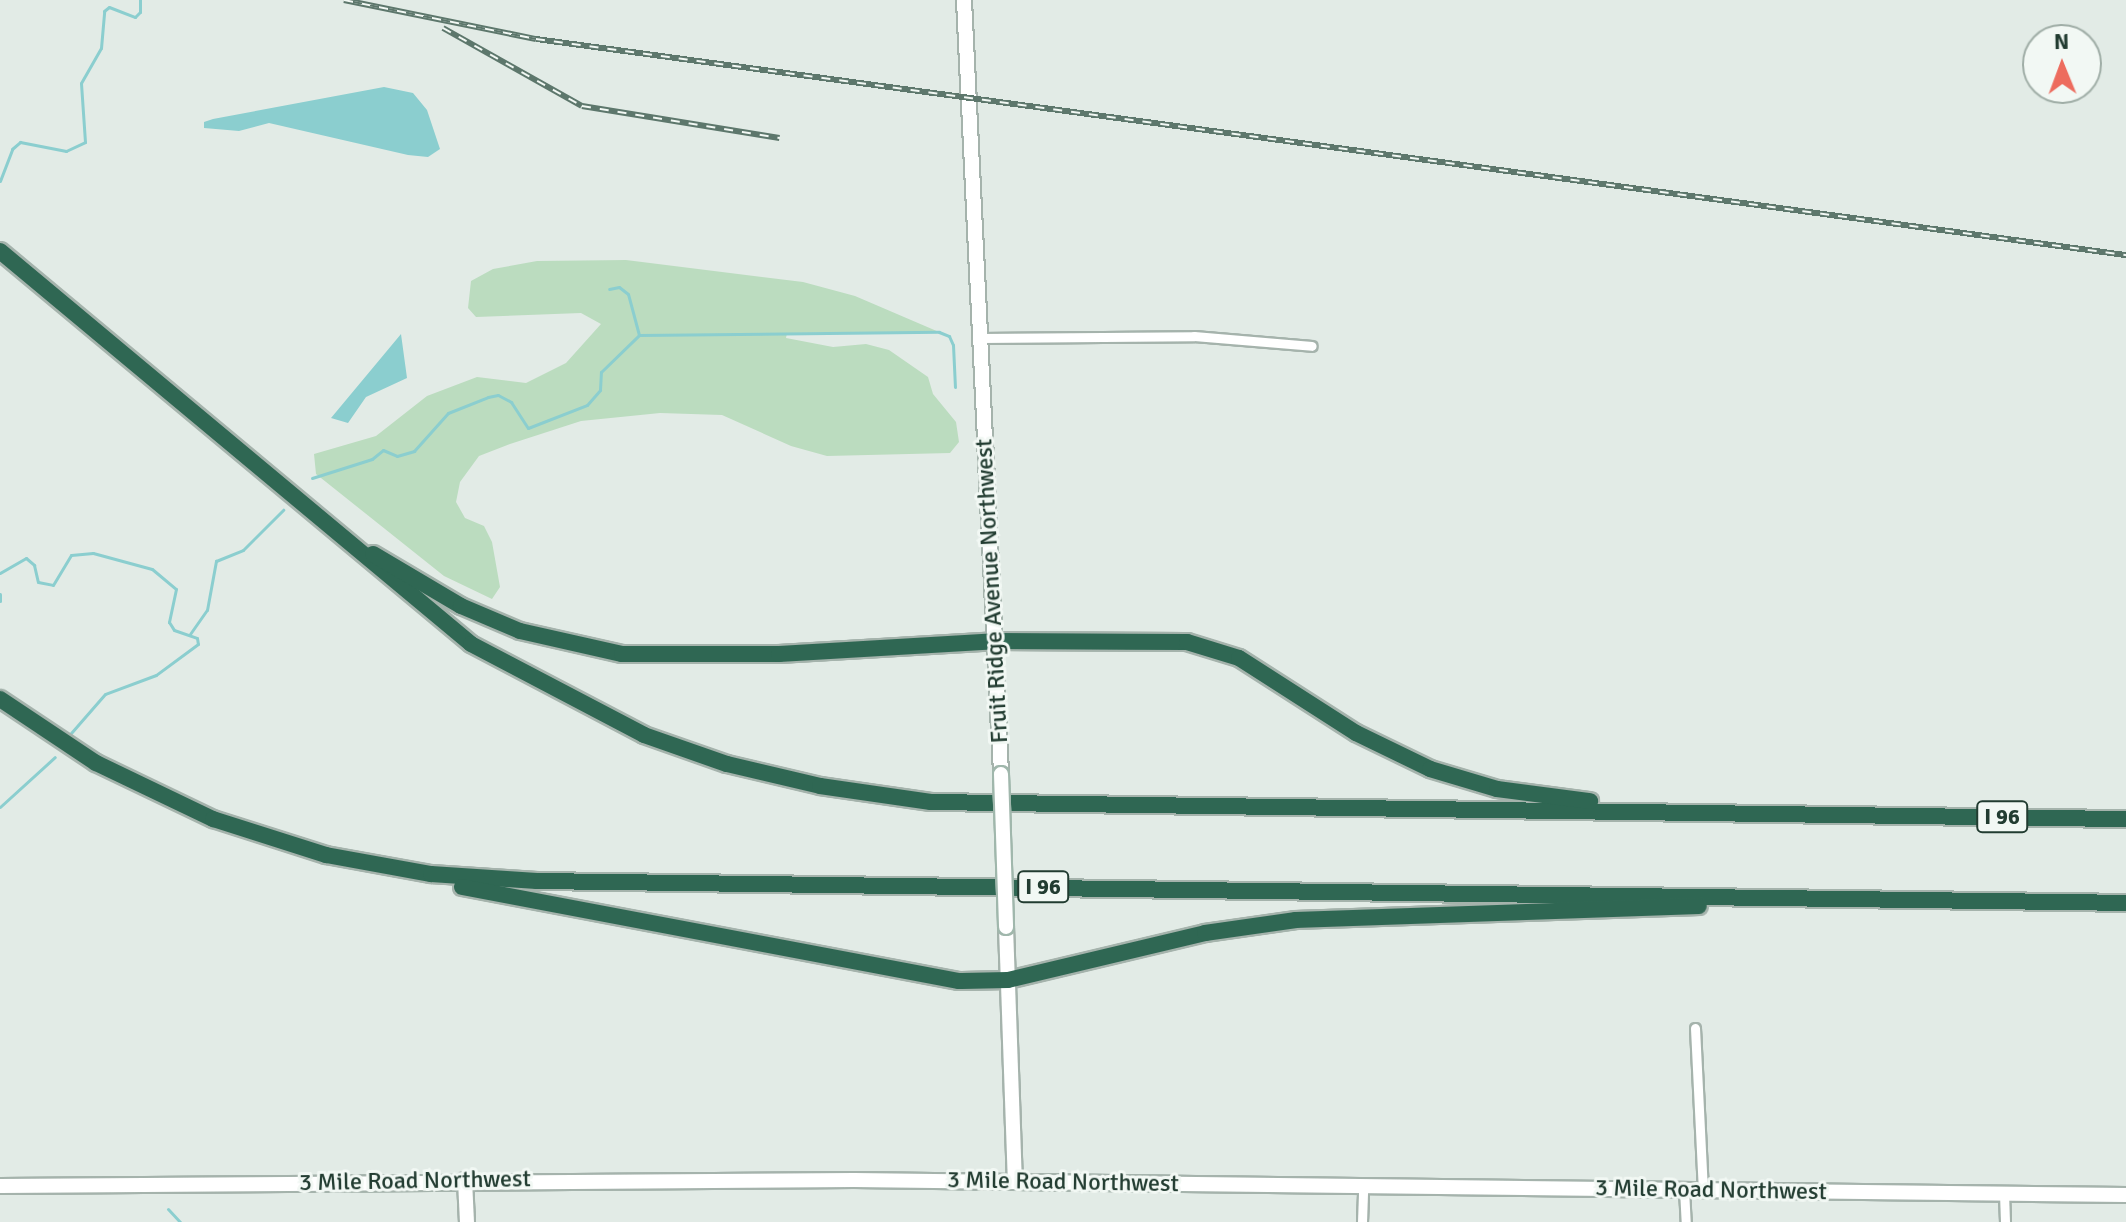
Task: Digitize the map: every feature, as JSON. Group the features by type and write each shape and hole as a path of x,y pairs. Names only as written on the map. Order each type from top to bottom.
{"highway":[{"name":"I 96","path":"0,251 471,644 557,693 658,740 727,764 820,786 931,802 2126,819"},
{"path":"308,511 461,606 566,644 622,654 683,657 995,641 1187,642 1239,658 1387,750 1464,780 1536,796 1755,813"},
{"name":"I 96","path":"0,699 96,763 172,802 254,834 352,861 431,874 537,881 2126,903"},
{"path":"352,861 423,882 524,896 941,980 1008,980 1160,942 1296,920 1973,900"}],"main road":[{"name":"Fruit Ridge Avenue Northwest","path":"964,0 1001,774 1015,1181"},
{"name":"3 Mile Road Northwest","path":"0,1186 465,1180 1015,1181 2126,1195"},
{"path":"465,1180 467,1222"}],"street":[{"path":"981,338 1194,336 1312,346"},
{"path":"1695,1028 1703,1190"},
{"path":"1362,1222 1363,1185"},
{"path":"1684,1189 1686,1222"},
{"path":"2004,1193 2005,1222"}],"green space":[{"path":"626,260 803,282 855,296 939,332 787,333 786,338 833,347 866,344 889,350 928,377 933,394 956,422 959,442 950,453 827,456 791,446 722,415 660,413 581,421 510,444 479,456 460,482 456,502 465,518 484,526 492,542 500,587 492,599 444,576 316,474 314,454 376,436 427,396 477,377 526,383 566,363 601,324 581,313 476,317 468,308 471,281 493,269 537,261"}],"water":[{"path":"384,87 413,93 427,110 440,149 428,157 408,155 269,123 239,131 204,128 204,122 213,119"},
{"path":"401,334 407,378 366,397 348,423 331,418"}],"waterway":[{"path":"0,181 12,149 20,142 66,151 85,142 81,83 101,48 104,11 109,7 135,17 140,12 140,0"},
{"path":"312,478 372,459 383,450 397,456 414,451 448,413 488,397 498,395 511,402 528,428 587,405 600,390 601,372 639,335 628,294 619,287 609,289"},
{"path":"639,335 939,332 949,336 953,345 955,387"},
{"path":"190,634 207,610 216,561 243,550 283,510"},
{"path":"0,573 26,558 34,565 38,582 53,585 71,555 93,553 152,569 176,589 169,622 174,630 197,638 198,644 156,675 105,694 71,733"},
{"path":"0,594 0,601"},
{"path":"0,807 55,757"},
{"path":"168,1209 180,1222"}],"railway":[{"path":"344,0 536,39 2126,255"},
{"path":"443,28 582,106 779,138"}]}
